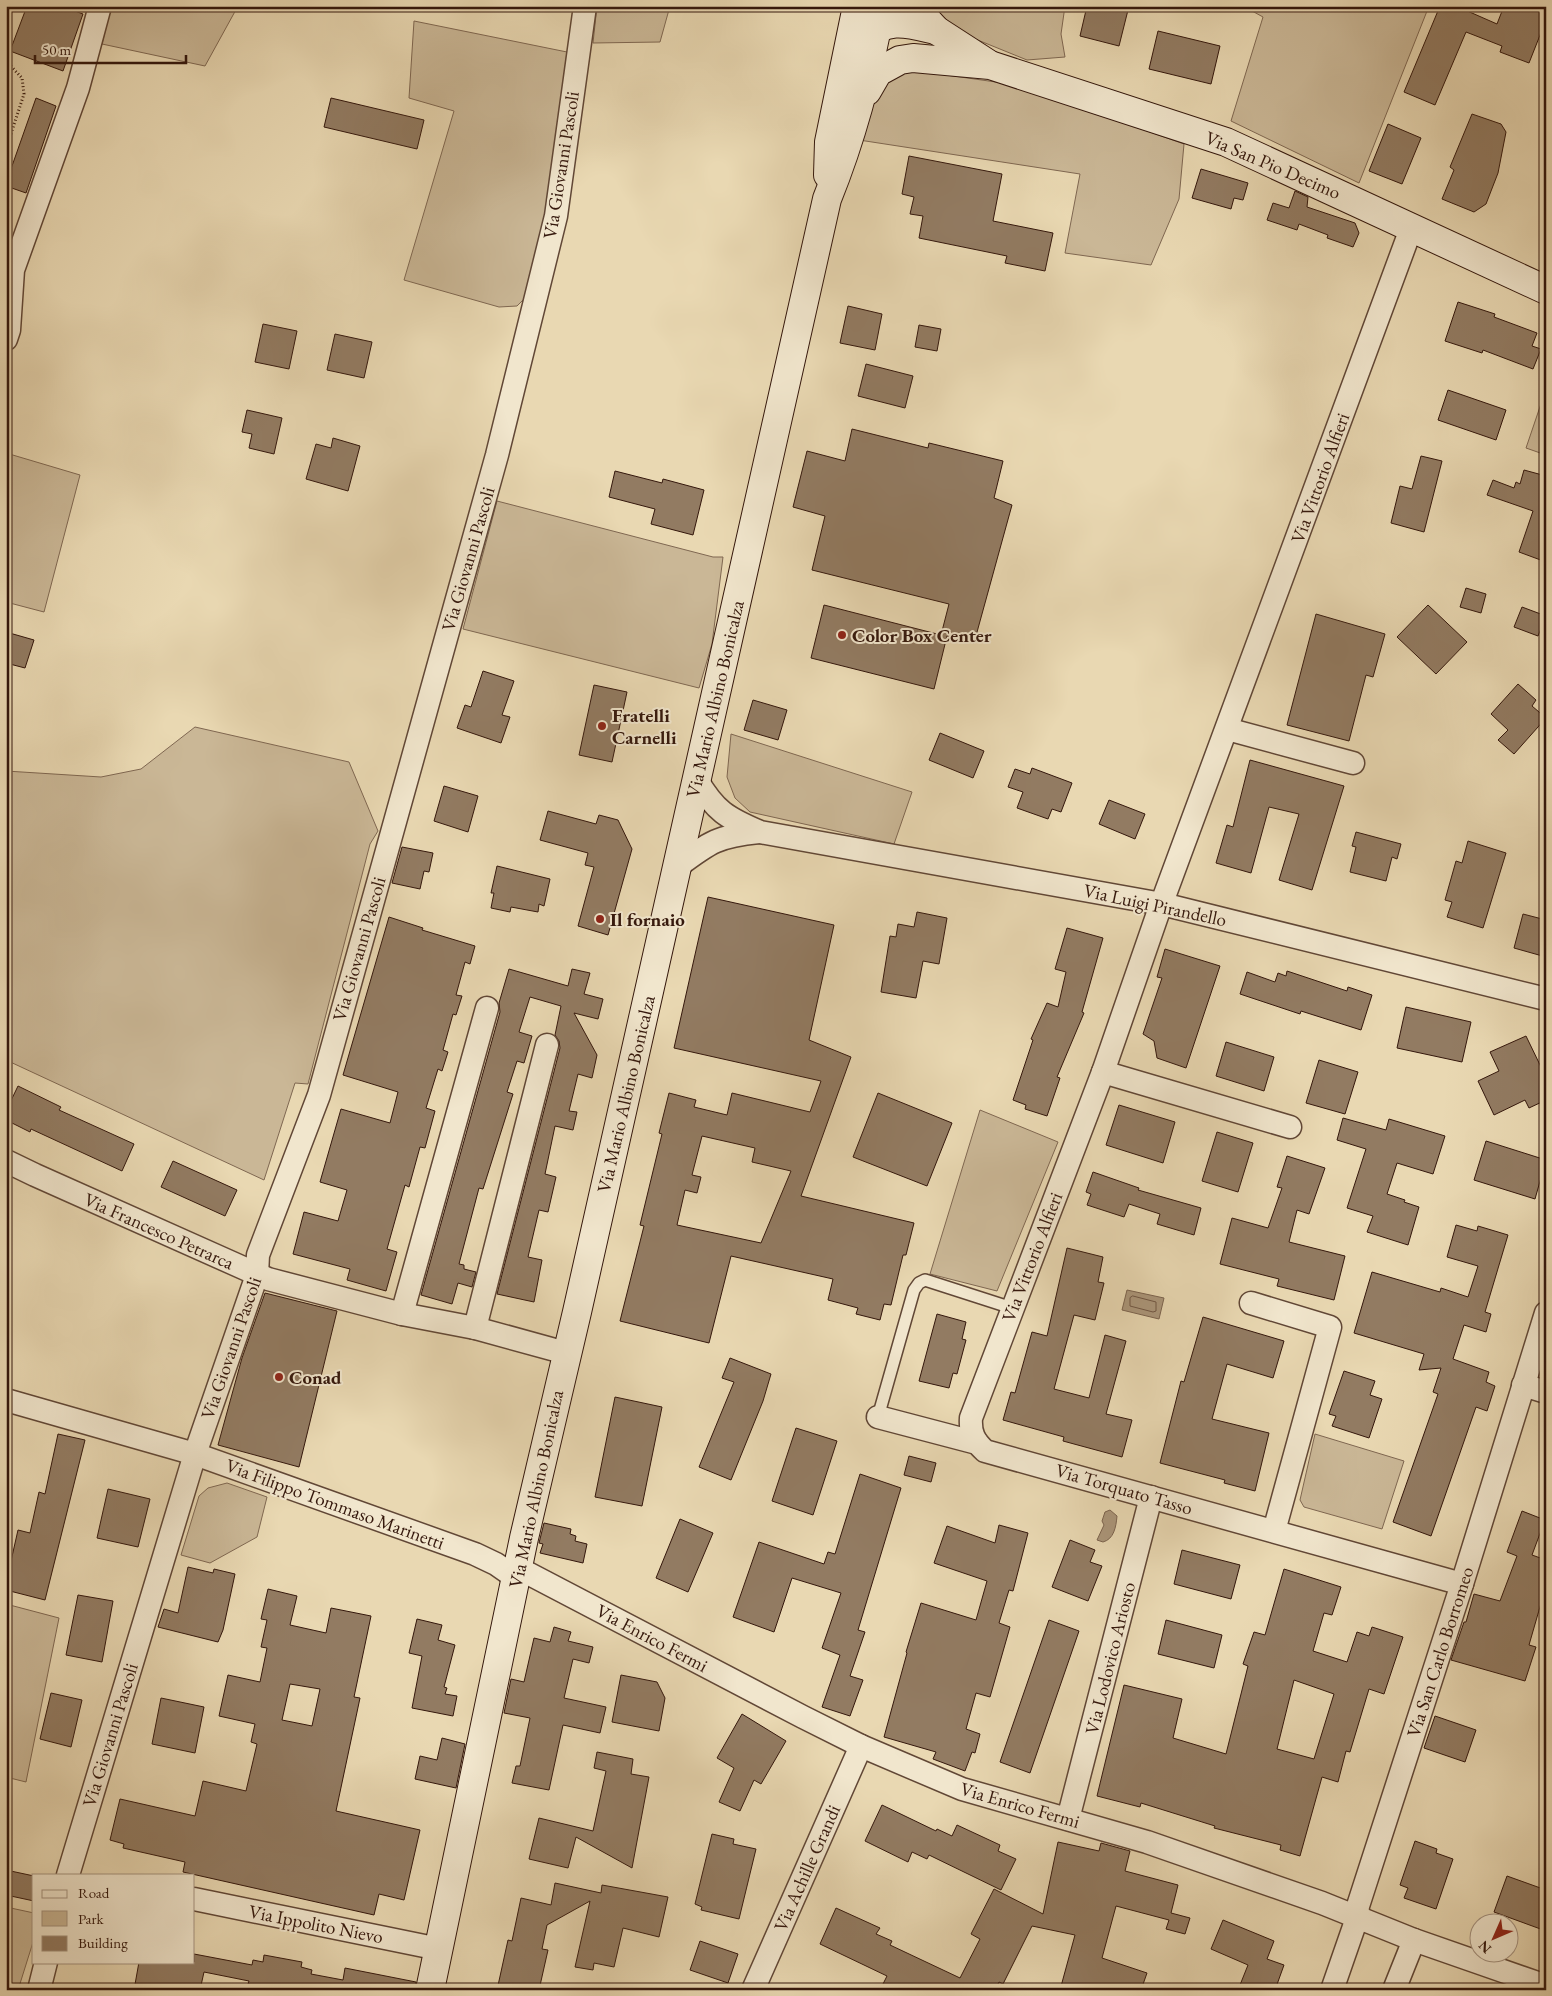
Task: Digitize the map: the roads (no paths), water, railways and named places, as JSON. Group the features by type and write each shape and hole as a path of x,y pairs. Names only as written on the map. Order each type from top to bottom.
{"main road":[{"name":"Via Mario Albino Bonicalza","path":"827,199 829,142 858,6"},
{"name":"Via San Pio Decimo","path":"914,6 936,30 990,66"},
{"name":"Via Mario Albino Bonicalza","path":"430,1990 518,1568 566,1353 577,1312 678,866 827,199 845,154 869,72 876,13"},
{"name":"Via San Pio Decimo","path":"848,49 876,13 904,23 936,30"},
{"path":"876,13 888,39 913,58"},
{"name":"Via San Pio Decimo","path":"859,106 878,72 889,64 900,60 913,58 990,66 1226,142 1412,226 1546,290"}],"street":[{"path":"6,339 9,330 13,270 78,88 100,6"},
{"name":"Via Giovanni Pascoli","path":"69,1874 195,1454 257,1275 258,1255 319,1095 497,455 556,216 585,6"},
{"name":"Via Vittorio Alfieri","path":"977,1443 970,1430 971,1418 1103,1072 1162,904 1412,226"},
{"path":"1227,729 1353,763"},
{"name":"Via Luigi Pirandello","path":"697,780 708,800 719,811 741,824 760,832 1162,904 1546,999"},
{"name":"Via Luigi Pirandello","path":"678,866 713,841 733,834 760,832"},
{"path":"402,1314 487,1008"},
{"path":"475,1328 547,1045"},
{"path":"1103,1072 1290,1128"},
{"name":"Via Francesco Petrarca","path":"6,1160 44,1180 268,1279 402,1314 475,1328 566,1353"},
{"path":"1251,1303 1330,1327 1274,1530"},
{"name":"Via San Carlo Borromeo","path":"1332,1990 1357,1918 1358,1906 1462,1584 1546,1313"},
{"path":"1522,1386 1546,1392"},
{"name":"Via Filippo Tommaso Marinetti","path":"6,1400 195,1454 475,1554 496,1564 518,1568"},
{"name":"Via Torquato Tasso","path":"878,1417 977,1443 985,1451 1274,1530 1462,1584"},
{"name":"Via Lodovico Ariosto","path":"1068,1819 1151,1497"},
{"name":"Via Enrico Fermi","path":"518,1568 861,1746 962,1789 1147,1842 1322,1903 1414,1940 1546,1986"},
{"name":"Via Achille Grandi","path":"753,1990 861,1746"},
{"name":"Via Ippolito Nievo","path":"195,1899 439,1949"},
{"path":"1394,1990 1414,1940"},
{"path":"39,1990 46,1964"}],"lane":[{"path":"878,1417 914,1290 919,1283 924,1280 1012,1308"}],"water":[{"path":"1127,1290 1164,1298 1159,1319 1122,1310"},
{"path":"1110,1510 1117,1516 1116,1524 1110,1538 1103,1542 1097,1540 1104,1525 1102,1521 1105,1512"}],"place":[{"name":"Color Box Center","path":"842,635"},
{"name":"Fratelli Carnelli","path":"602,726"},
{"name":"Il fornaio","path":"600,919"},
{"name":"Conad","path":"279,1377"}]}
